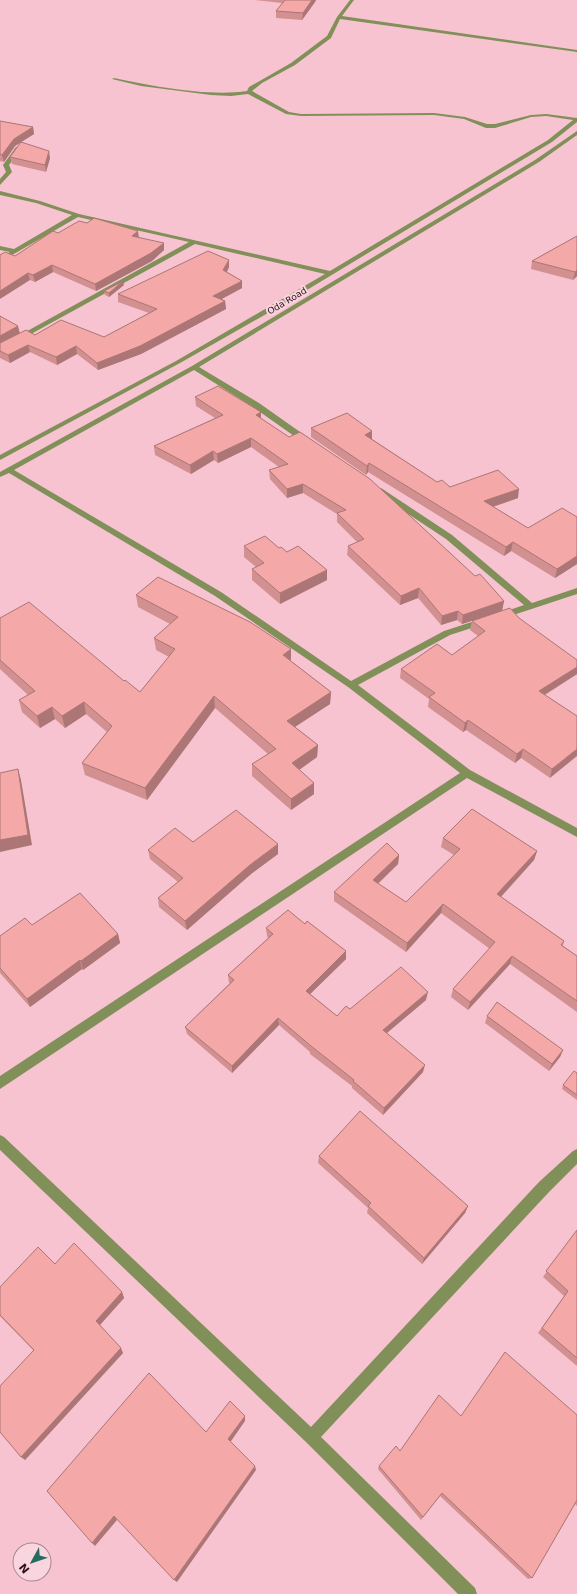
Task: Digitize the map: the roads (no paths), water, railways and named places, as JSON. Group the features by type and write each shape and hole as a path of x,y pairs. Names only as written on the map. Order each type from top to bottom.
{"street":[{"path":"249,92 251,88 293,64 329,37 339,17 352,0"},
{"path":"339,17 405,28 577,51"},
{"path":"114,79 141,85 210,94 231,96 249,92 288,113 301,115 434,114 465,118 479,124 491,126 531,116 546,115 577,119"},
{"name":"Oda Road","path":"0,458 280,304 329,273 550,141 561,134 577,119"},
{"name":"Oda Road","path":"0,475 194,367 486,192 567,141 577,133"},
{"path":"0,183 9,172 6,165 18,148"},
{"path":"0,193 38,202 77,215 300,265 329,273"},
{"path":"0,260 77,215"},
{"path":"0,349 194,242"},
{"path":"0,248 15,251"},
{"path":"194,367 256,405 311,444"},
{"path":"8,470 218,594 351,685 467,773 577,833"},
{"path":"374,487 449,536 530,606"},
{"path":"351,685 447,633 577,591"},
{"path":"0,1083 467,773"},
{"path":"0,1141 311,1437 469,1594"},
{"path":"311,1437 544,1187 577,1155"}]}
